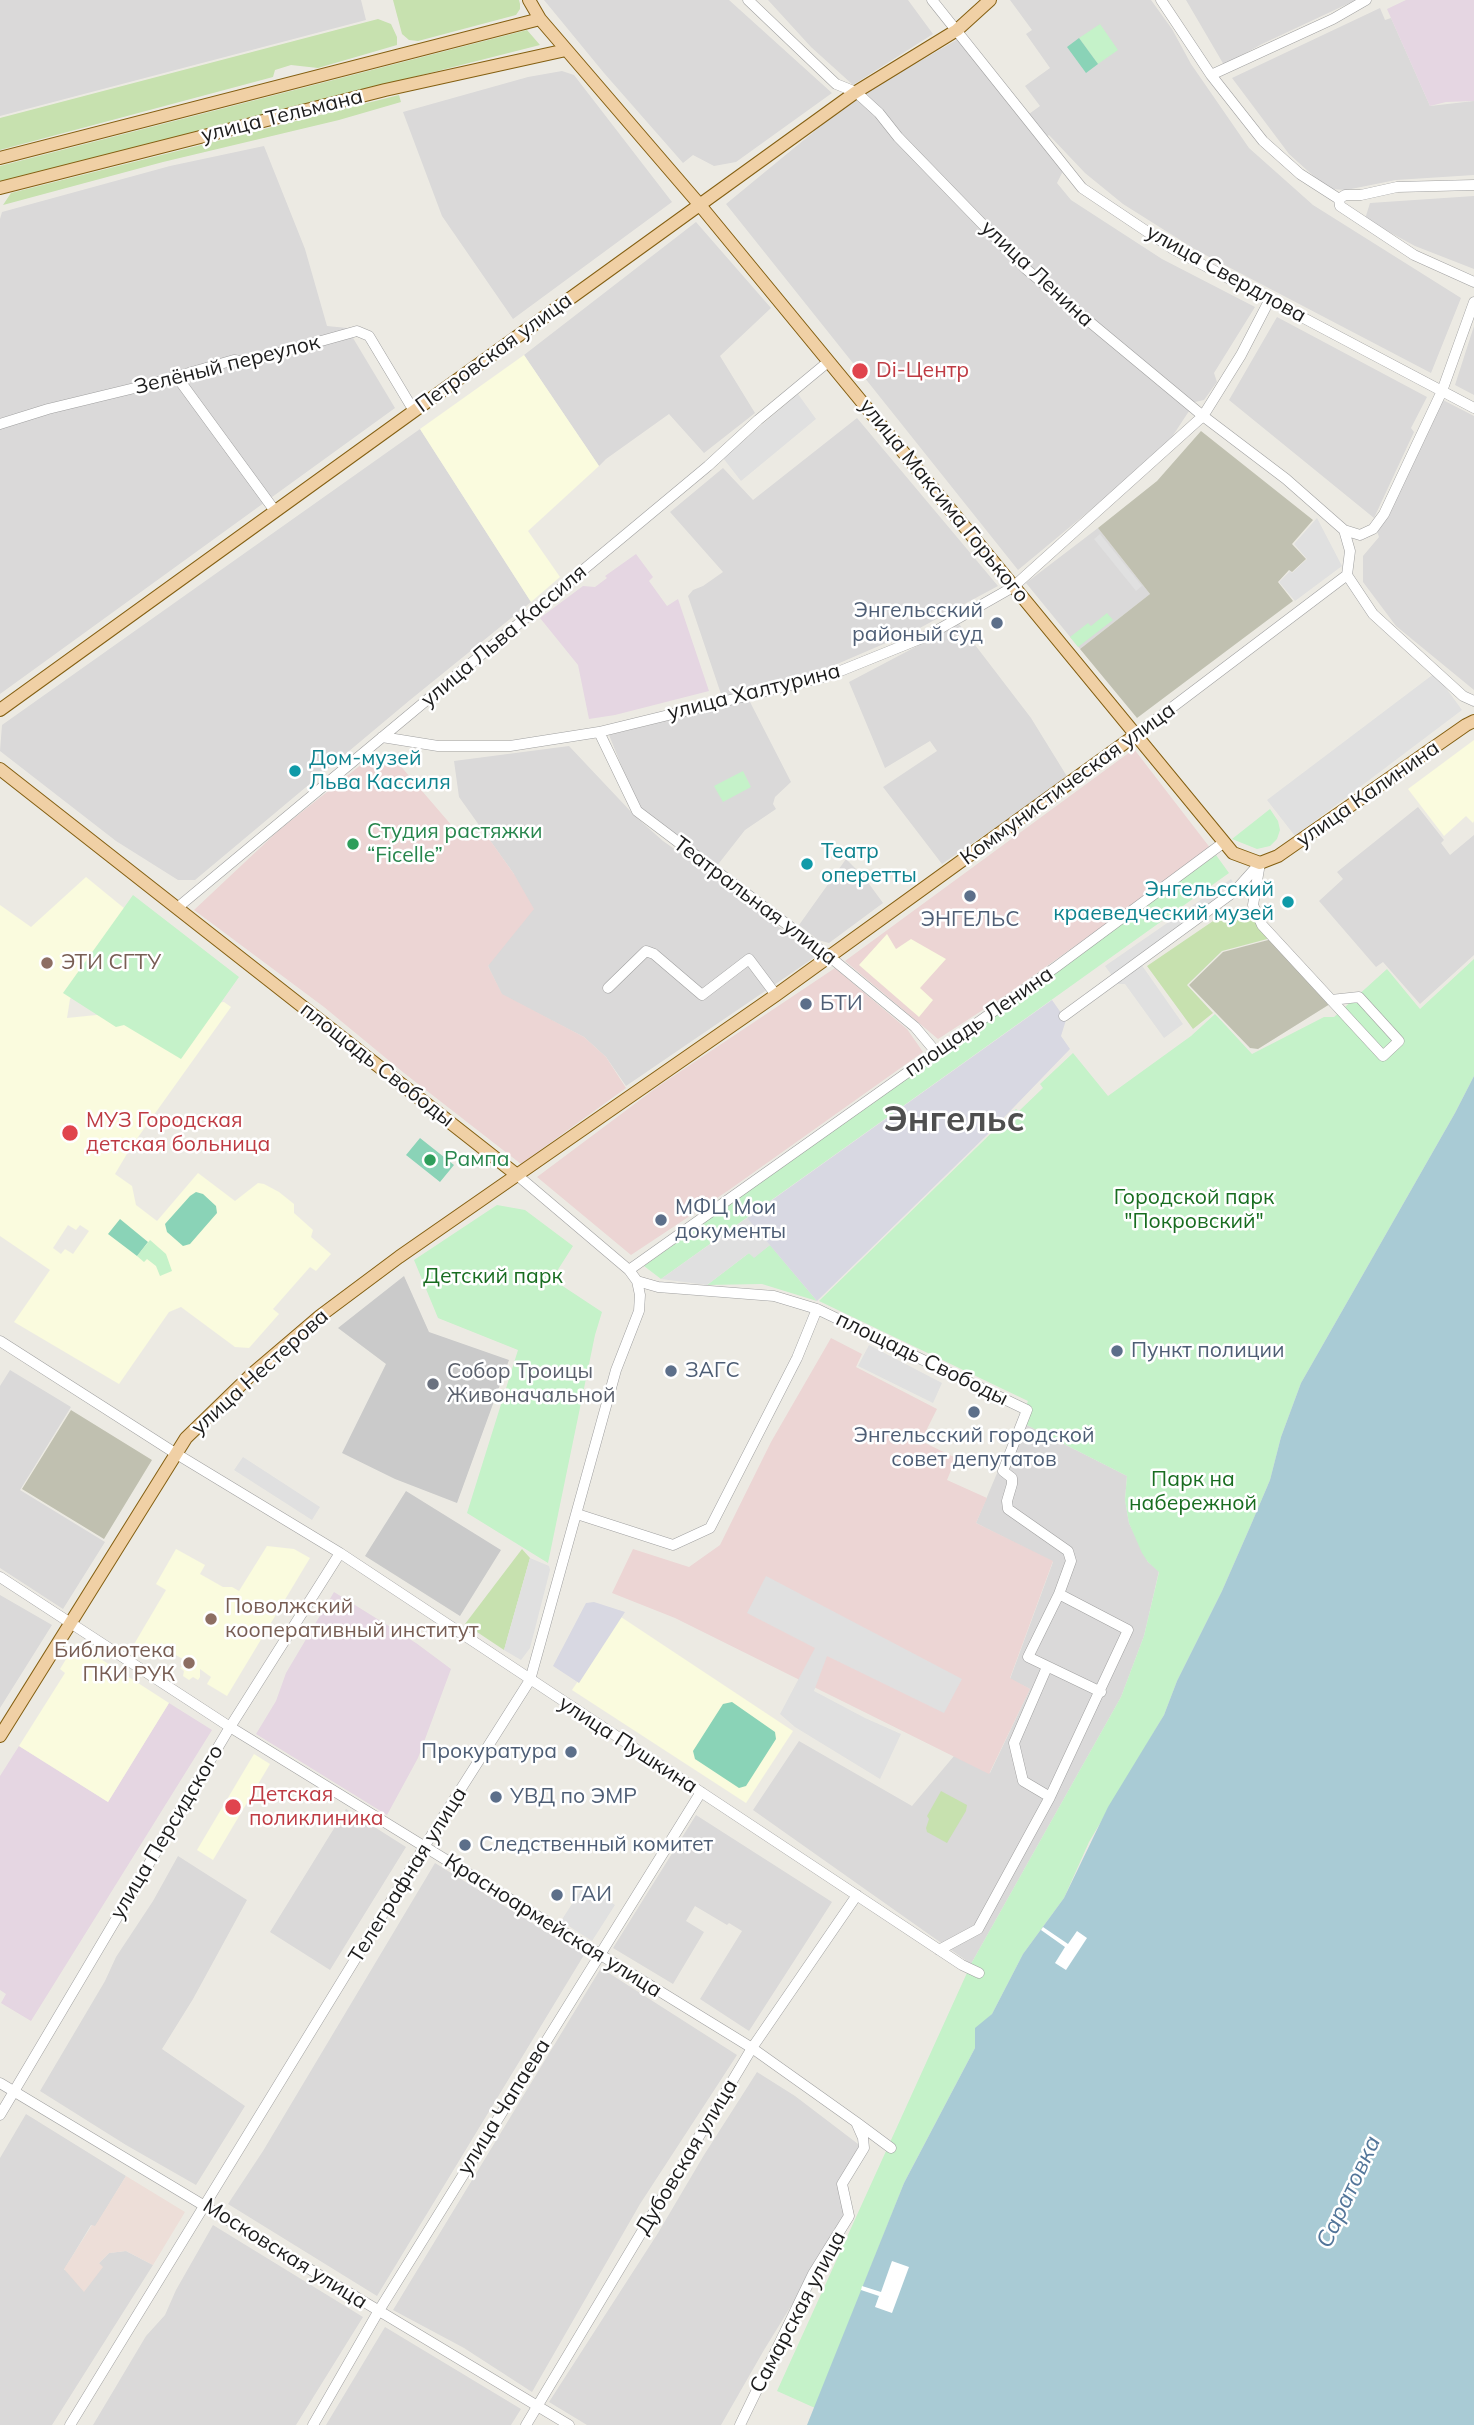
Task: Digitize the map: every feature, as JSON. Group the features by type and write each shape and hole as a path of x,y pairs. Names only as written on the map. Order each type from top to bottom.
{"main road":[{"name":"улица Максима Горького","path":"529,0 540,19 699,204 1137,734 1223,843 1233,853 1260,863"},
{"name":"Петровская улица","path":"0,710 856,92 957,30 990,0"},
{"name":"улица Тельмана","path":"0,158 540,19"},
{"name":"улица Тельмана","path":"0,188 385,90 566,50"},
{"name":"улица Калинина","path":"1260,863 1289,849 1474,721"},
{"name":"Коммунистическая улица","path":"517,1175 830,957 1137,734"},
{"name":"площадь Свободы","path":"0,769 517,1175"},
{"name":"улица Нестерова","path":"0,1736 192,1429 320,1316 517,1175"}],"street":[{"name":"улица Ленина","path":"748,0 836,84 856,92 879,113 898,137 1026,269 1203,416 1286,479 1344,530"},
{"name":"улица Свердлова","path":"932,0 1082,188 1173,248 1474,408"},
{"path":"1161,0 1211,75 1263,141 1300,174 1339,199 1340,206 1414,255 1474,282"},
{"path":"1211,75 1333,19 1366,0"},
{"path":"1339,199 1345,195 1397,187 1474,186"},
{"name":"улица Халтурина","path":"382,737 438,746 510,746 599,732 828,676 928,636 1013,587 1203,416 1241,355 1270,299"},
{"path":"1344,530 1360,535 1373,529 1384,514 1443,391 1474,302"},
{"name":"Зелёный переулок","path":"0,424 234,360 246,362 357,331 369,336 414,411"},
{"name":"улица Льва Кассиля","path":"177,908 708,466 828,362"},
{"path":"177,377 275,511"},
{"path":"1344,530 1350,551 1347,575 1373,614 1464,696 1474,701"},
{"name":"Коммунистическая улица","path":"1137,734 1347,575"},
{"name":"Театральная улица","path":"599,732 638,811 830,957 915,1027 936,1052"},
{"name":"площадь Ленина","path":"629,1270 936,1052 1223,843"},
{"path":"1260,863 1253,905 1262,925 1331,1000 1383,1056 1399,1041 1359,997 1331,1000"},
{"name":"площадь Ленина","path":"1063,1016 1235,891 1260,863"},
{"path":"608,988 646,951 654,954 702,995 749,958 776,995"},
{"name":"площадь Свободы","path":"517,1175 629,1270 637,1281 658,1287 774,1296 817,1309 1027,1410 1003,1471 1012,1478 1008,1509 1068,1551 1071,1561 1059,1594"},
{"name":"Телеграфная улица","path":"70,2425 424,1847 530,1680 616,1370 639,1311 637,1281"},
{"name":"площадь Свободы","path":"577,1514 673,1545 709,1528 797,1358 817,1309"},
{"path":"0,1341 175,1453"},
{"name":"улица Пушкина","path":"175,1453 340,1553 939,1950 979,1973"},
{"name":"улица Персидского","path":"0,2115 230,1727 340,1553"},
{"name":"Красноармейская улица","path":"0,1577 230,1727 752,2048 856,2122"},
{"path":"939,1950 978,1929 1050,1797 1101,1692 1128,1630 1059,1594 1028,1657 1101,1692"},
{"path":"1047,1667 1014,1743 1023,1781 1050,1797"},
{"name":"улица Чапаева","path":"313,2425 378,2312 701,1792"},
{"name":"Дубовская улица","path":"526,2425 752,2048 857,1895"},
{"name":"Московская улица","path":"0,2084 206,2205 378,2312 569,2425"},
{"path":"856,2122 891,2148"},
{"name":"Самарская улица","path":"740,2425 813,2274 849,2216 842,2184 864,2148 856,2122"}],"shaded area":[{"path":"0,0 361,0 366,20 0,116"},
{"path":"544,0 729,0 832,93 736,162 714,166 693,155 683,163"},
{"path":"768,0 908,0 933,34 853,85 811,47"},
{"path":"1010,0 1151,0 1249,148 1313,205 1461,298 1431,373 1196,250 1123,204 1085,173 1049,135 1046,137 1029,114 1040,106 1025,86 1050,68 1026,34 1032,30"},
{"path":"1186,0 1356,0 1224,65"},
{"path":"1406,0 1474,0 1474,101 1446,102 1430,106 1387,9"},
{"path":"1380,8 1385,20 1391,18 1430,106 1474,101 1474,175 1396,180 1346,190 1328,189 1289,154 1232,78"},
{"path":"958,39 1066,165 1057,183 1071,200 1162,259 1255,307 1214,373 1217,382 1204,400 1195,402 1164,449 1018,570 726,204 850,102"},
{"path":"562,71 574,75 672,202 513,319 442,216 403,112 528,77"},
{"path":"264,146 305,249 327,326 347,328 395,408 0,694 2,212 170,166"},
{"path":"1474,196 1474,269 1415,246 1365,219 1370,203"},
{"path":"696,222 771,308 720,356 755,413 704,453 669,414 599,466 524,355"},
{"path":"1277,317 1427,397 1411,428 1414,432 1374,518 1229,400"},
{"path":"1474,326 1474,395 1455,385"},
{"path":"524,355 599,466 528,531 560,577 531,602 420,429"},
{"path":"798,394 816,419 741,481 723,458"},
{"path":"1443,400 1474,416 1474,690 1396,626 1363,582 1363,556 1379,537 1377,531"},
{"path":"857,418 998,586 916,630 821,671 722,697 688,596 693,590 723,572 670,512 723,468 753,500"},
{"path":"420,429 531,602 195,880 178,880 116,841 0,751 2,725"},
{"path":"1201,431 1313,520 1292,544 1306,559 1292,572 1289,570 1278,582 1293,601 1137,718 1080,649 1150,594 1098,528 1157,481"},
{"path":"1317,518 1342,566 1295,601 1279,582 1307,559 1294,544"},
{"path":"1098,528 1150,594 1080,649 1026,583"},
{"path":"1100,534 1142,586 1136,591 1094,539"},
{"path":"636,554 653,577 649,581 667,606 678,599 709,691 589,719 578,665 540,618 583,586 595,587 607,578 605,576"},
{"path":"959,624 1031,718 1068,778 942,864 883,787 937,751 930,741 885,768 849,682"},
{"path":"1435,673 1462,710 1295,836 1267,800"},
{"path":"749,700 791,782 775,797 773,804 776,809 745,830 716,867 639,809 609,735"},
{"path":"1474,740 1474,821 1473,823 1466,816 1444,836 1408,789"},
{"path":"569,746 635,816 663,841 749,902 815,957 626,1086 606,1057 584,1037 502,995 488,966 514,874 459,797 454,761"},
{"path":"1134,749 1211,849 1009,993 938,1039 845,961"},
{"path":"372,756 392,756 465,841 487,836 514,874 534,909 488,966 502,994 584,1037 606,1057 626,1088 521,1164 324,1007 194,910 278,831"},
{"path":"1418,807 1444,840 1441,843 1450,855 1474,835 1474,955 1420,1004 1383,962 1376,967 1319,901 1343,879 1337,872"},
{"path":"846,859 864,877 883,903 829,943 818,940 799,925"},
{"path":"86,877 130,913 70,999 67,1018 224,1002 231,1007 131,1147 115,1174 132,1186 136,1205 157,1221 198,1173 235,1201 258,1183 279,1192 294,1204 294,1213 313,1230 311,1237 331,1254 316,1271 310,1267 273,1309 279,1314 249,1348 235,1347 181,1307 169,1312 119,1384 14,1322 50,1270 0,1236 0,905 31,927","holes":["68,1225 76,1230 80,1225 89,1231 73,1254 65,1249 61,1254 53,1248"]},
{"path":"1231,879 1235,886 1136,957 1183,1024 1164,1038 1125,984 1118,984 1105,966"},
{"path":"887,934 896,949 911,939 946,959 920,988 933,1000 919,1017 859,965"},
{"path":"1272,939 1330,1004 1258,1049 1250,1048 1189,985 1223,952"},
{"path":"835,968 907,1029 923,1052 729,1190 631,1255 537,1177 660,1085"},
{"path":"1052,1000 1066,1020 1061,1036 1070,1049 988,1134 817,1301 747,1218"},
{"path":"747,1218 770,1245 754,1258 749,1253 707,1285 661,1279"},
{"path":"404,1276 429,1332 509,1360 457,1503 395,1479 342,1453 386,1364 338,1328"},
{"path":"831,1338 862,1354 856,1367 937,1409 921,1441 956,1458 947,1480 987,1498 976,1523 1053,1561 1010,1678 1030,1689 989,1774 675,1618 612,1593 633,1549 689,1567 720,1545 771,1442"},
{"path":"869,1345 942,1383 933,1403 858,1366"},
{"path":"10,1370 71,1407 20,1490 105,1542 63,1609 0,1568 0,1386"},
{"path":"71,1410 152,1460 104,1539 22,1489"},
{"path":"1019,1421 1127,1476 1125,1500 1129,1523 1148,1562 1159,1571 1144,1636 1121,1697 971,1964 753,1810 799,1741 912,1806 954,1756 990,1773 1030,1689 1010,1679 1053,1562 976,1523"},
{"path":"243,1457 320,1507 312,1520 234,1470"},
{"path":"406,1491 501,1550 460,1616 365,1556"},
{"name":"Поволжский кооперативный институт","path":"267,1546 294,1549 310,1558 227,1696 207,1684 211,1677 200,1669 198,1680 193,1677 189,1680 183,1676 184,1671 180,1668 188,1662 167,1650 162,1656 150,1648 130,1651 166,1590 156,1584 176,1549 205,1565 200,1574 223,1587 232,1587 239,1591"},
{"path":"530,1558 549,1566 550,1570 530,1648 521,1660 504,1650"},
{"path":"766,1576 962,1679 944,1713 827,1656 814,1691 901,1734 880,1779 795,1727 780,1714 815,1648 747,1613"},
{"path":"334,1592 416,1643 451,1669 418,1758 387,1815 256,1734 276,1701 286,1673"},
{"path":"0,1595 52,1625 0,1708"},
{"path":"594,1602 625,1612 579,1683 553,1666 586,1603"},
{"path":"621,1617 793,1731 746,1803 572,1690"},
{"path":"76,1643 169,1703 108,1802 19,1746 65,1673 60,1669"},
{"path":"169,1703 212,1730 31,2021 1,2003 6,1994 0,1990 0,1776 19,1746 108,1802"},
{"name":"Детская поликлиника","path":"254,1754 270,1764 213,1860 197,1850"},
{"path":"346,1809 406,1847 330,1970 270,1932"},
{"path":"696,1815 832,1902 749,2031 700,1999 742,1931 729,1923 727,1925 695,1906 686,1921 704,1932 673,1984 613,1948"},
{"path":"178,1856 247,1900 193,1999 162,2049 245,2106 196,2185 40,2091 105,1981 116,1957 153,1901"},
{"path":"435,1863 584,1955 377,2296 228,2204 263,2151"},
{"path":"584,1885 615,1905 592,1941 561,1921"},
{"path":"601,1968 737,2055 640,2204 532,2392 464,2348 393,2310"},
{"path":"757,2072 795,2096 862,2147 839,2183 847,2215 721,2425 587,2425 549,2402"},
{"path":"26,2114 126,2176 95,2227 91,2225 64,2270 102,2267 98,2264 109,2253 126,2251 153,2265 52,2425 0,2425 0,2158"},
{"path":"126,2176 185,2212 153,2265 126,2251 109,2253 99,2263 103,2267 84,2292 64,2269"},
{"path":"213,2225 363,2317 296,2425 93,2425 146,2336 165,2315"},
{"path":"385,2327 521,2409 511,2425 326,2425"}],"green space":[{"path":"393,0 519,0 520,9 516,15 418,41 409,40 402,34"},
{"path":"378,19 391,24 397,37 397,45 318,68 291,65 275,70 273,77 0,150 0,118"},
{"path":"1100,24 1118,50 1098,64 1079,38"},
{"path":"527,30 540,45 0,182 0,166"},
{"path":"1079,38 1098,64 1086,73 1067,47"},
{"path":"399,95 401,102 339,120 163,162 3,205 11,193"},
{"path":"1107,613 1113,620 1078,647 1070,637 1088,623 1091,626"},
{"path":"743,771 751,787 723,802 714,786"},
{"path":"1270,809 1280,830 1277,839 1270,846 1257,849 1232,839"},
{"path":"1216,855 1229,873 661,1279 644,1266"},
{"path":"133,895 239,977 181,1059 124,1025 116,1027 63,993"},
{"path":"1219,917 1257,921 1271,938 1222,951 1187,985 1213,1013 1193,1029 1147,966"},
{"path":"1474,959 1474,1076 1301,1383 1281,1437 1270,1480 1222,1591 1177,1681 1164,1715 1089,1842 1064,1898 1023,1954 992,2014 983,2023 975,2048 904,2183 815,2408 777,2391 971,1964 1121,1697 1144,1636 1159,1572 1142,1553 1129,1523 1125,1500 1127,1476 1019,1421 1028,1401 819,1301 1016,1109 1019,1111 1043,1088 1040,1084 1073,1053 1108,1096 1191,1036 1215,1014 1252,1054 1324,1017 1334,1017 1387,969 1420,1009"},
{"name":"Рампа","path":"420,1138 454,1165 440,1182 406,1155"},
{"path":"196,1192 203,1194 216,1206 217,1213 190,1244 183,1246 167,1232 165,1224"},
{"name":"Детский парк","path":"497,1205 525,1210 573,1246 552,1279 602,1312 548,1563 467,1513 518,1350 438,1318 414,1260"},
{"path":"120,1219 148,1242 137,1256 108,1234"},
{"path":"150,1240 166,1254 172,1271 160,1276 156,1266 137,1256"},
{"path":"770,1245 817,1301 762,1284 707,1285 749,1253 754,1257"},
{"path":"522,1549 530,1558 504,1650 465,1624"},
{"path":"732,1702 775,1732 776,1739 746,1786 739,1788 695,1759 693,1751 723,1704"},
{"path":"941,1791 967,1805 947,1843 927,1832 926,1828 929,1819 927,1816"}],"water":[{"name":"Саратовка","path":"1474,1076 1474,2425 807,2425 904,2183 975,2048 975,2028 992,2014 1023,1954 1064,1898 1108,1807 1164,1715 1177,1681 1222,1591 1270,1480 1281,1437 1301,1383"}],"pier":[{"path":"1043,1927 1068,1944 1077,1931 1087,1938 1066,1970 1055,1963 1065,1947 1041,1930"},
{"path":"892,2261 909,2267 892,2313 875,2307 879,2296 861,2290 862,2286 881,2292"}],"place":[{"name":"Di-Центр","path":"860,371"},
{"name":"Энгельсский районый суд","path":"997,623"},
{"name":"Дом-музей Льва Кассиля","path":"295,771"},
{"name":"Студия растяжки “Ficelle”","path":"353,844"},
{"name":"Театр оперетты","path":"807,864"},
{"name":"ЭНГЕЛЬС","path":"970,896"},
{"name":"Энгельсский краеведческий музей","path":"1288,902"},
{"name":"ЭТИ СГТУ","path":"47,963"},
{"name":"БТИ","path":"806,1004"},
{"name":"МУЗ Городская детская больница","path":"70,1133"},
{"name":"Рампа","path":"430,1160"},
{"name":"МФЦ Мои документы","path":"661,1220"},
{"name":"Пункт полиции","path":"1117,1351"},
{"name":"ЗАГС","path":"671,1371"},
{"name":"Собор Троицы Живоначальной","path":"433,1384"},
{"name":"Энгельсский городской совет депутатов","path":"974,1412"},
{"name":"Поволжский кооперативный институт","path":"211,1619"},
{"name":"Библиотека ПКИ РУК","path":"189,1663"},
{"name":"Прокуратура","path":"571,1752"},
{"name":"УВД по ЭМР","path":"496,1797"},
{"name":"Детская поликлиника","path":"233,1807"},
{"name":"Следственный комитет","path":"465,1845"},
{"name":"ГАИ","path":"557,1895"}],"district":[{"name":"Энгельс","path":"954,1120"}],"park label":[{"name":"Городской парк \"Покровский\"","path":"1194,1210"},
{"name":"Парк на набережной","path":"1193,1492"}]}
